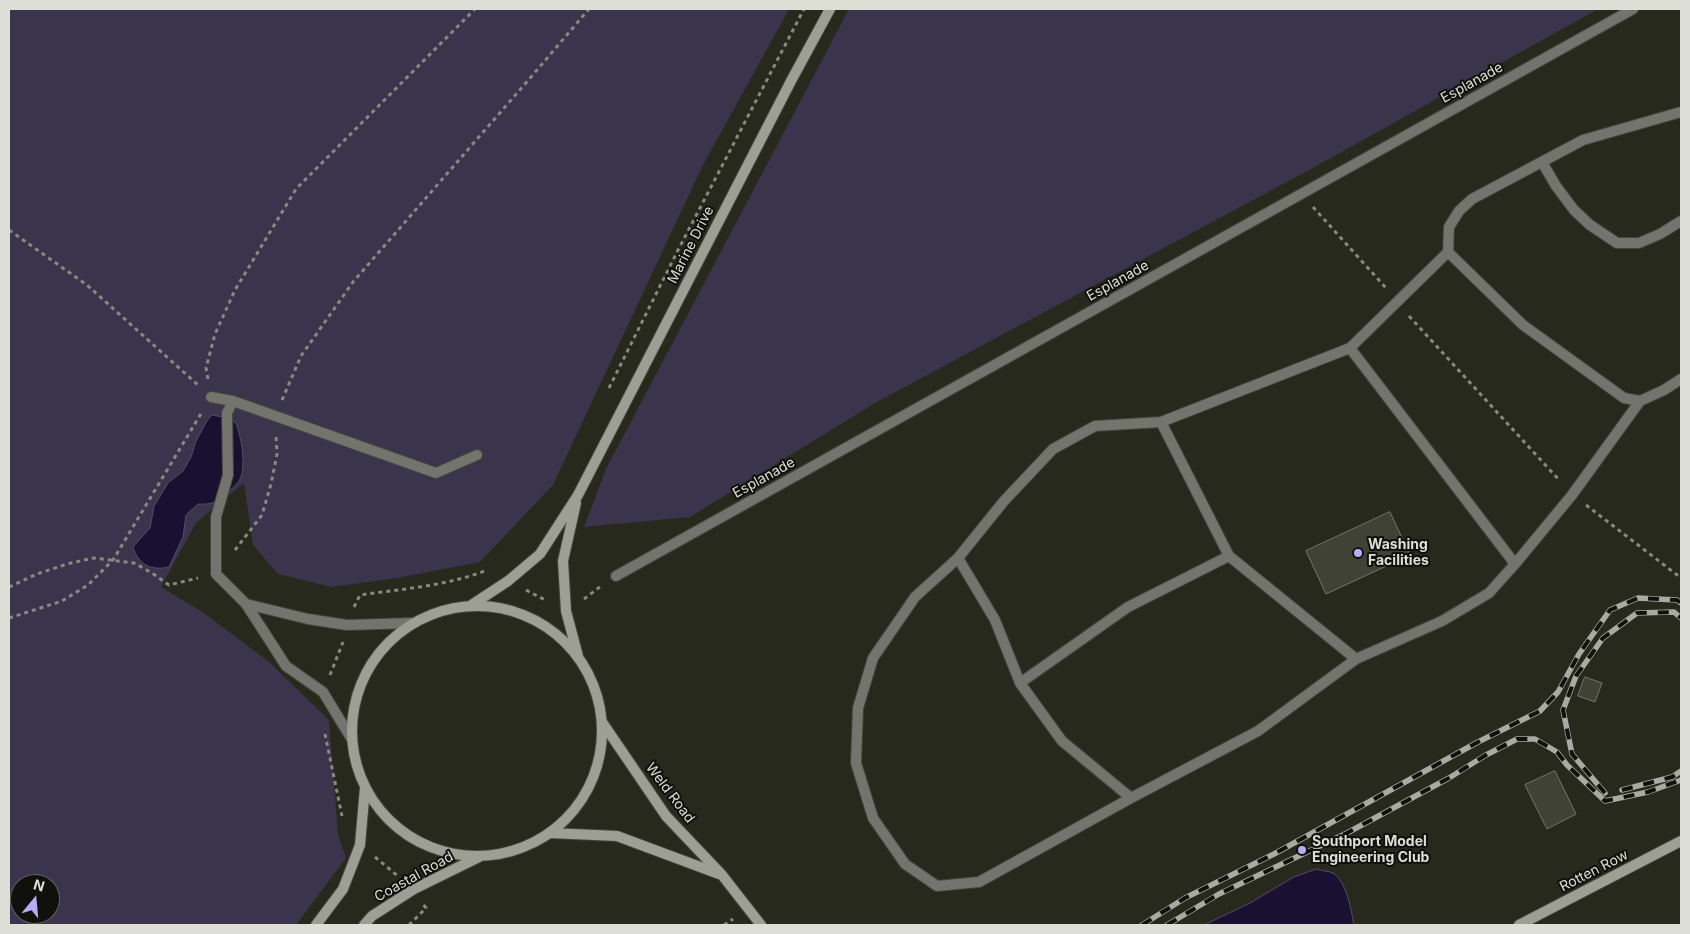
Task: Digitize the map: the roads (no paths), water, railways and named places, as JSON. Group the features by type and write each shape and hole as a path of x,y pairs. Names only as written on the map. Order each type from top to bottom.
{"street":[{"name":"Marine Drive","path":"470,606 508,581 540,554 578,495 786,90 830,9"},
{"name":"Esplanade","path":"616,576 1633,9"},
{"path":"1681,112 1584,140 1472,199 1459,211 1449,227 1448,252 1350,348 1161,422 1095,426 1053,449 1004,501 958,558 915,597 872,658 858,708 856,763 873,818 905,864 937,886 979,882 1131,798 1258,731 1356,658 1442,621 1489,593 1572,495 1640,401 1664,390 1681,379"},
{"path":"1542,162 1556,186 1574,210 1617,243 1639,243 1681,221"},
{"path":"1448,252 1523,325 1624,398 1640,401"},
{"path":"1350,348 1515,564"},
{"path":"211,397 232,402 436,473 477,455"},
{"path":"232,402 228,412 228,476 216,517 216,574 246,604 286,666 323,692 351,738"},
{"path":"1161,422 1229,556 1356,658"},
{"name":"Marine Drive","path":"578,495 563,561 566,611 579,658"},
{"path":"1020,682 1128,607 1229,556"},
{"path":"958,558 995,620 1020,682 1062,741 1131,798"},
{"path":"246,604 308,619 347,625 412,623"},
{"path":"470,606 512,611 541,623 559,637 579,658 595,689 602,722 601,747 590,785 572,813 550,833 510,852 480,857 447,853 431,848 397,828 374,804 364,788 356,765 351,738 352,713 362,680 389,641 412,623 439,611 470,606"},
{"name":"Weld Road","path":"602,722 666,816 722,875 760,925"},
{"path":"316,925 343,889 360,845 364,788"},
{"path":"550,833 617,836 722,875"},
{"name":"Rotten Row","path":"1519,925 1681,841"},
{"name":"Coastal Road","path":"364,925 372,916 414,890 480,857"}],"railway":[{"path":"1142,925 1185,898 1274,854 1478,742 1540,711 1558,692 1579,654 1610,610 1638,598 1677,600 1681,603"},
{"path":"1605,793 1572,754 1563,710 1576,676 1603,638 1637,613 1674,612 1681,618"},
{"path":"1167,925 1219,894 1347,833 1517,739 1535,739 1557,752 1567,765 1605,801 1648,792 1681,780"},
{"path":"1622,790 1672,777 1681,771"}],"place":[{"name":"Washing Facilities","path":"1358,553"},
{"name":"Southport Model Engineering Club","path":"1302,850"}]}
